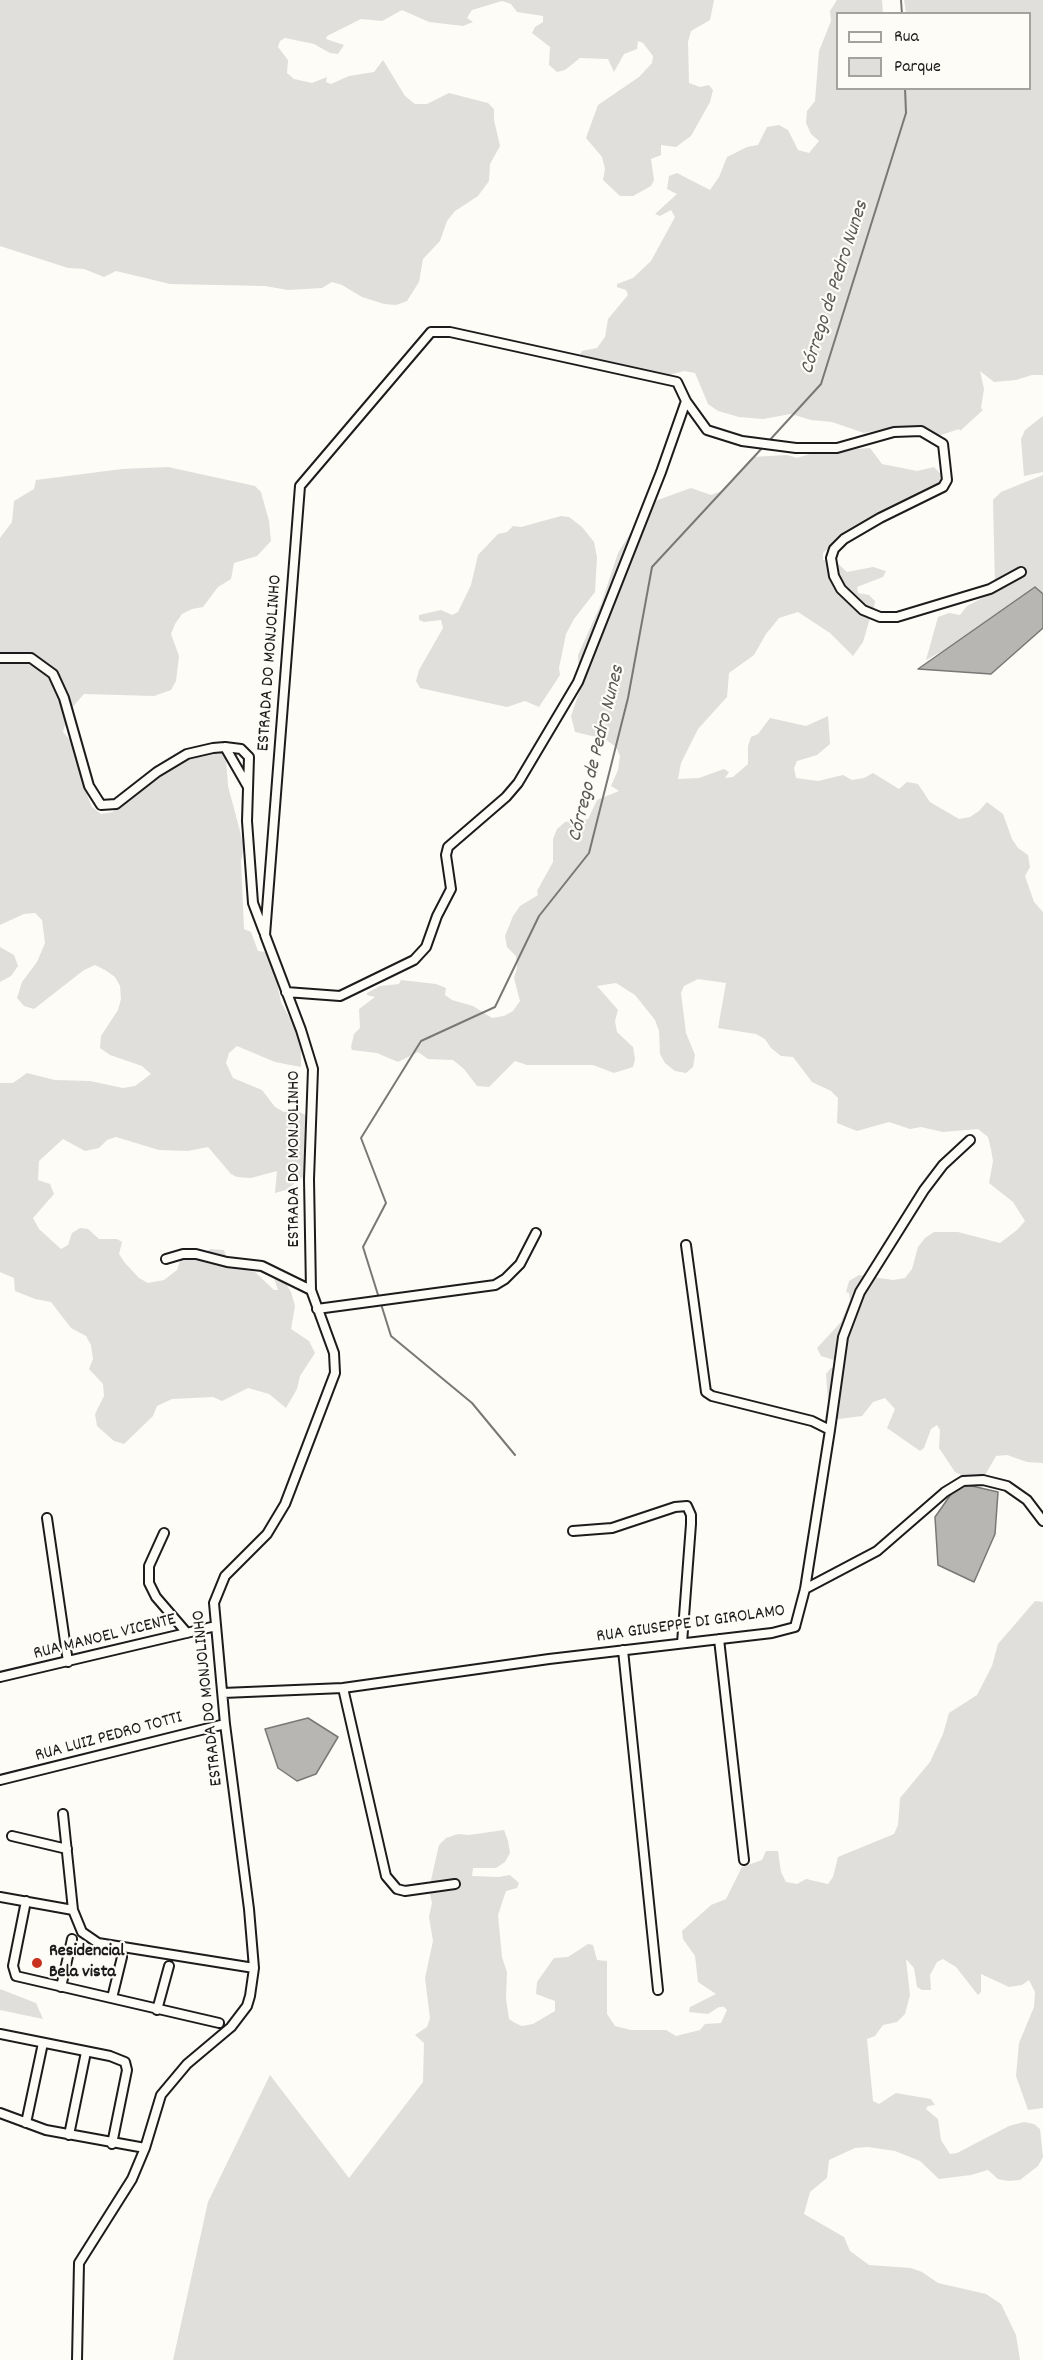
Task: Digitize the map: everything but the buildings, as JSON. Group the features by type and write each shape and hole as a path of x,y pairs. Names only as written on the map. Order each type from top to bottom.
{"street":[{"name":"ESTRADA DO MONJOLINHO","path":"77,2360 80,2263 126,2192 145,2148 161,2095 187,2064 231,2027 247,2006 254,1968 225,1724 214,1603 220,1584 267,1534 285,1504 335,1373 334,1353 311,1290 309,1179 313,1070 265,935 298,489 302,481 431,332 450,332 677,382 686,401"},
{"path":"686,401 707,430 742,441 771,445 837,448 894,432 921,430 943,444 947,480 943,487 880,518 844,539 834,549 831,558 834,576 841,590 863,610 880,617 897,617 990,589 1021,572"},
{"path":"286,992 340,996 414,960 426,947 437,916 451,890 446,855 448,847 506,797 518,783 578,682 661,472 686,401"},
{"path":"0,658 30,658 53,675 64,698 89,786 101,805 116,804 157,772 187,754 204,749 225,747 246,752 250,762 247,821 254,903 265,935"},
{"path":"225,747 248,787"},
{"name":"RUA GIUSEPPE DI GIROLAMO","path":"223,1693 343,1688 792,1629 797,1623 805,1589 843,1336 860,1292 924,1190 943,1165 970,1140"},
{"path":"317,1309 495,1285 505,1279 520,1263 536,1233"},
{"path":"686,1245 706,1392 712,1396 812,1421 830,1430"},
{"path":"166,1259 183,1254 196,1254 227,1262 262,1266 311,1290"},
{"path":"805,1589 877,1551 945,1492 963,1481 983,1480 1007,1486 1033,1506 1043,1521"},
{"path":"573,1531 612,1528 675,1507 687,1506 691,1515 691,1524 682,1643"},
{"path":"47,1518 68,1662"},
{"path":"164,1533 149,1566 149,1583 156,1597 187,1634"},
{"name":"RUA MANOEL VICENTE","path":"0,1677 216,1626"},
{"path":"719,1639 744,1860"},
{"path":"623,1650 658,1990"},
{"path":"343,1688 386,1876 397,1889 405,1891 455,1884"},
{"name":"RUA LUIZ PEDRO TOTTI","path":"0,1780 225,1724"},
{"path":"63,1814 74,1910 82,1932 98,1942 254,1968"},
{"path":"12,1836 67,1849"},
{"path":"0,1897 74,1910"},
{"path":"26,1901 13,1970 19,1978 219,2024"},
{"path":"60,1987 72,1939"},
{"path":"112,1998 122,1957"},
{"path":"157,2010 169,1966"},
{"path":"0,2035 121,2059 127,2066 112,2144"},
{"path":"26,2123 44,2043"},
{"path":"69,2135 86,2052"},
{"path":"0,2113 69,2135 145,2148"}],"green space":[{"path":"0,0 714,0 710,20 691,31 688,42 689,83 700,87 709,85 713,90 710,102 691,136 676,147 661,145 661,155 651,159 654,180 651,186 633,196 620,196 603,180 605,169 602,157 586,138 598,105 639,77 652,63 653,56 643,43 638,41 637,49 624,54 614,72 608,59 580,58 565,70 557,72 549,65 550,47 532,33 535,27 543,22 543,16 517,12 511,4 502,1 472,10 467,18 473,22 463,26 429,22 402,10 382,21 361,19 327,36 326,39 344,45 338,54 330,53 314,44 285,38 280,41 278,47 288,60 287,73 294,79 312,83 327,77 326,82 331,84 349,76 374,72 383,60 405,96 415,104 427,104 449,93 488,103 494,109 500,146 490,164 489,181 478,196 455,211 447,221 440,241 423,259 419,282 407,301 396,305 384,304 362,297 332,282 322,288 288,290 265,286 170,284 116,271 104,277 84,269 68,268 0,246"},
{"path":"837,0 882,0 883,12 836,12 836,90 1031,90 1031,12 906,12 904,0 1043,0 1043,375 994,382 980,371 984,389 981,408 983,410 960,431 959,429 941,435 889,428 864,433 832,422 811,420 791,414 763,419 739,417 718,411 708,404 695,373 684,371 657,378 594,358 579,356 582,351 597,348 605,337 608,319 628,295 626,290 617,287 617,284 633,278 651,261 675,217 671,210 660,216 655,214 677,194 667,189 669,176 677,173 710,190 719,177 727,157 747,147 758,145 767,127 779,125 788,130 798,150 809,153 819,141 811,134 806,123 807,111 815,101 819,51 831,21 830,11"},
{"path":"1043,416 1043,472 1024,476 1021,439 1025,430"},
{"path":"870,448 882,464 917,471 934,467 946,479 947,486 840,538 823,553 823,560 834,560 847,572 873,567 886,571 883,577 857,587 858,593 869,595 875,601 874,608 865,615 870,618 863,642 853,656 830,633 798,612 779,618 766,634 754,655 729,673 727,697 698,729 681,763 678,779 699,778 724,769 729,772 725,778 733,777 748,764 748,746 751,737 758,734 770,718 806,726 828,716 830,744 817,755 797,761 794,768 796,778 818,781 843,775 852,780 864,778 873,773 899,789 907,782 918,784 930,802 959,819 970,817 987,802 1003,814 1012,839 1018,848 1028,855 1030,867 1025,876 1034,902 1043,912 1043,1463 1027,1462 1007,1455 996,1456 980,1484 955,1472 939,1448 940,1430 937,1425 931,1429 924,1448 920,1451 887,1428 895,1409 885,1398 873,1402 862,1416 831,1420 825,1418 828,1403 826,1374 831,1368 839,1368 834,1360 821,1356 817,1348 841,1322 850,1300 849,1293 846,1292 849,1281 859,1275 893,1280 905,1278 912,1269 918,1247 934,1232 958,1232 1000,1243 1025,1221 1013,1202 989,1183 993,1161 991,1149 988,1137 978,1129 943,1132 921,1127 910,1129 889,1122 857,1131 837,1123 838,1098 831,1091 812,1082 793,1057 781,1056 765,1039 756,1034 718,1028 726,983 698,979 684,986 681,993 686,1033 695,1055 693,1067 686,1073 675,1071 665,1063 660,1054 659,1031 655,1020 635,995 616,983 597,986 618,1010 615,1021 617,1032 633,1047 635,1059 633,1067 614,1073 593,1065 527,1065 515,1061 489,1087 477,1086 464,1069 453,1060 428,1059 418,1052 398,1062 377,1053 352,1050 351,1047 354,1034 360,1028 359,1009 375,997 367,993 380,986 399,984 401,980 436,984 446,988 445,995 452,1000 473,1006 492,1018 504,1016 513,1011 520,1001 514,978 517,968 516,956 507,947 505,936 513,916 520,906 538,895 537,891 553,862 553,839 557,829 565,822 588,819 597,800 619,791 611,786 618,770 620,756 616,747 605,739 575,732 571,716 580,690 578,655 601,604 618,553 646,508 655,501 691,488 711,495 722,491 752,457 787,455 797,458 816,452"},
{"path":"168,467 255,486 261,492 269,521 271,541 257,556 234,563 231,579 218,587 203,607 182,614 175,624 171,634 179,656 176,681 171,690 154,696 84,694 69,711 63,732 70,740 79,762 83,785 92,807 101,814 113,812 120,803 161,769 172,767 187,756 214,751 222,752 226,759 228,786 244,846 241,861 244,929 251,932 258,951 265,952 274,969 281,1002 296,1030 301,1047 301,1067 275,1062 237,1046 229,1053 226,1063 233,1078 262,1090 275,1107 284,1112 295,1110 314,1119 305,1150 308,1173 286,1190 275,1193 277,1171 251,1178 237,1177 231,1174 208,1147 188,1151 159,1150 116,1137 107,1140 99,1148 85,1151 63,1139 39,1161 38,1180 50,1184 54,1194 33,1218 39,1229 61,1249 68,1245 72,1233 80,1228 88,1229 99,1239 117,1239 122,1242 119,1254 125,1263 139,1278 148,1283 164,1280 177,1270 181,1258 201,1255 210,1249 224,1250 229,1266 255,1272 274,1290 278,1290 272,1272 285,1282 291,1292 295,1306 291,1329 309,1341 315,1353 300,1376 297,1389 286,1408 269,1394 248,1388 222,1401 213,1397 172,1399 157,1406 153,1416 124,1444 114,1441 97,1426 95,1414 104,1396 103,1384 89,1369 93,1359 91,1345 86,1336 71,1328 51,1302 35,1299 15,1291 14,1278 0,1272 0,1083 13,1083 27,1073 55,1080 90,1081 123,1088 135,1086 151,1074 142,1066 110,1055 100,1048 101,1036 118,1010 121,999 120,986 115,977 105,970 95,965 84,970 34,1009 24,1006 17,998 22,982 37,962 45,943 42,920 35,913 24,914 0,925 0,538 12,522 14,501 34,489 36,480 122,469"},
{"path":"1043,475 1043,596 926,660 938,617 949,613 960,615 967,606 988,595 995,586 993,500 1001,492"},
{"path":"561,516 569,517 582,527 594,542 597,557 595,592 574,619 566,634 559,668 560,675 539,707 525,701 507,707 420,688 416,681 419,670 443,628 441,620 424,622 419,620 419,615 441,610 452,615 458,612 471,585 478,555 498,534 507,532 513,526 521,527"},
{"path":"0,947 14,955 18,966 11,976 0,982"},
{"path":"1035,1601 1043,1602 1043,2108 1028,2110 1016,2076 1019,2043 1034,2007 1035,1992 1029,1980 1022,1985 1009,1987 981,1974 981,1992 978,1995 956,1967 943,1959 937,1962 930,1975 931,1990 922,1990 917,1987 914,1968 906,1959 910,1995 905,2014 897,2022 883,2025 875,2036 867,2039 873,2101 879,2104 896,2093 931,2099 935,2105 928,2106 926,2109 938,2119 941,2140 950,2154 957,2153 1009,2126 1024,2122 1034,2124 1040,2129 1043,2157 1038,2166 1020,2180 998,2179 988,2170 971,2175 939,2179 920,2161 895,2151 868,2147 855,2148 829,2160 827,2178 810,2192 804,2214 844,2237 850,2251 869,2265 911,2268 922,2272 938,2283 986,2294 1001,2304 1016,2335 1020,2360 173,2360 208,2202 270,2075 349,2178 423,2082 424,2043 415,2035 427,2027 430,2018 425,1978 433,1941 429,1917 432,1903 429,1889 439,1845 446,1838 458,1834 469,1835 504,1830 508,1841 510,1853 505,1862 496,1868 473,1868 472,1876 510,1875 519,1883 517,1888 506,1891 498,1915 502,1957 507,1972 506,1999 509,2019 522,2026 533,2024 555,2011 555,2001 536,1994 537,1982 554,1958 568,1957 588,1944 593,1945 597,1960 607,1961 607,2014 615,2026 631,2030 666,2030 676,2036 700,2030 705,2024 721,2023 727,2010 724,2007 719,2007 708,2014 689,2012 690,2007 716,1994 698,1982 695,1956 683,1939 682,1931 711,1905 726,1899 742,1867 762,1860 766,1851 778,1851 781,1872 786,1882 797,1884 806,1879 828,1884 833,1877 838,1857 894,1834 898,1825 900,1798 930,1762 943,1734 949,1713 977,1695 992,1666 998,1644"},
{"path":"0,1989 36,2003 43,2019 0,2010"}],"shaded area":[{"path":"1035,587 1043,594 1043,628 991,674 918,669"},
{"path":"959,1483 998,1492 995,1534 974,1582 938,1565 935,1517"},
{"path":"308,1718 338,1737 316,1774 297,1781 278,1768 265,1729"}],"waterway":[{"name":"Córrego de Pedro Nunes","path":"901,0 902,12"},
{"name":"Córrego de Pedro Nunes","path":"768,442 821,384 906,113 905,90"},
{"name":"Córrego de Pedro Nunes","path":"379,1298 363,1247 386,1203 361,1138 421,1041 495,1007 539,916 589,853 628,698 652,567 764,446"},
{"name":"Córrego de Pedro Nunes","path":"381,1304 391,1336 472,1403 515,1455"}],"place":[{"name":"Residencial Bela vista","path":"37,1963"}]}
